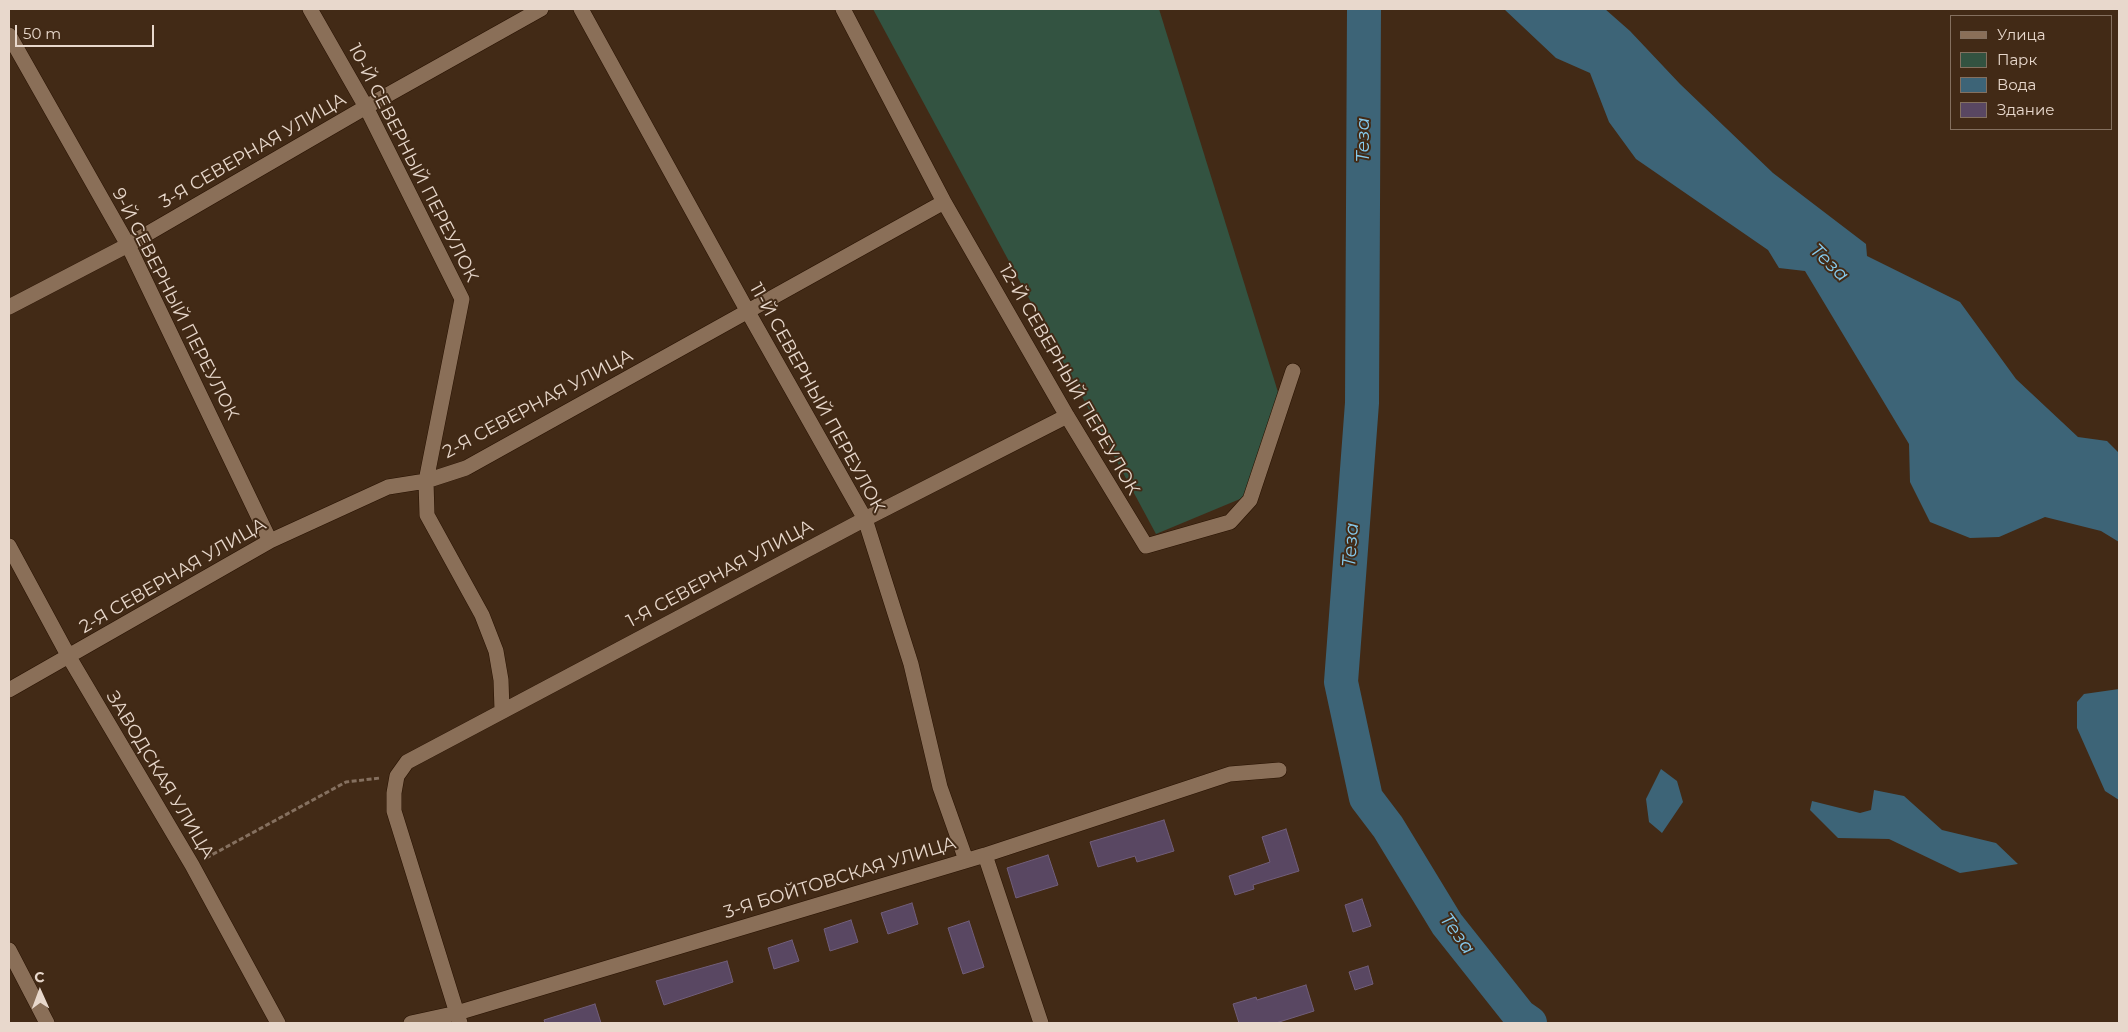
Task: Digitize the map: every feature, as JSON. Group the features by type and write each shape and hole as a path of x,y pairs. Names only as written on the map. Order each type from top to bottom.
{"street":[{"name":"10-Й СЕВЕРНЫЙ ПЕРЕУЛОК","path":"310,9 366,107 462,299 426,482 427,515 482,614 496,650 501,680 502,710"},
{"name":"3-Я СЕВЕРНАЯ УЛИЦА","path":"9,307 128,245 540,9"},
{"name":"11-Й СЕВЕРНЫЙ ПЕРЕУЛОК","path":"581,9 748,312 865,519 911,664 940,787 966,860"},
{"name":"12-Й СЕВЕРНЫЙ ПЕРЕУЛОК","path":"843,9 944,202 1067,416 1146,546 1230,522 1250,500 1293,371"},
{"name":"9-Й СЕВЕРНЫЙ ПЕРЕУЛОК","path":"9,36 128,245 270,541"},
{"name":"2-Я СЕВЕРНАЯ УЛИЦА","path":"9,690 270,541 388,487 426,482 466,468 944,202"},
{"name":"1-Я СЕВЕРНАЯ УЛИЦА","path":"397,776 407,762 502,710 865,519 1067,416"},
{"name":"ЗАВОДСКАЯ УЛИЦА","path":"9,546 69,657 192,865 278,1023"},
{"name":"3-Я БОЙТОВСКАЯ УЛИЦА","path":"411,1023 459,1018 985,855 1230,774 1279,770"},
{"path":"397,776 394,793 394,811 459,1018"},
{"path":"985,855 1041,1023"},
{"path":"9,950 47,1023"}],"path":[{"path":"192,865 346,782 397,776"}],"green space":[{"path":"873,9 1159,9 1282,405 1252,494 1156,534"}],"water":[{"path":"1504,9 1605,9 1630,31 1680,84 1773,173 1866,244 1867,256 1960,302 2016,379 2078,437 2107,441 2119,453 2119,542 2101,531 2045,517 1999,537 1970,538 1930,522 1910,482 1909,444 1805,271 1779,268 1768,250 1636,159 1609,122 1590,73 1556,58"},
{"path":"2119,689 2119,800 2105,791 2077,728 2077,702 2084,694"},
{"path":"1661,769 1677,781 1683,802 1662,833 1649,822 1646,799"},
{"path":"1874,790 1904,796 1942,830 1996,843 2018,864 1960,873 1889,839 1838,838 1810,810 1812,801 1860,813 1871,810"}],"building":[{"path":"1164,820 1174,851 1137,862 1135,856 1098,867 1090,842"},
{"path":"1286,829 1299,871 1253,885 1254,889 1235,895 1229,876 1270,862 1262,837"},
{"path":"1048,855 1058,885 1016,898 1007,868"},
{"path":"1362,899 1371,926 1353,932 1345,905"},
{"path":"912,903 918,924 888,934 881,913"},
{"path":"851,920 858,942 830,951 824,929"},
{"path":"969,921 984,967 963,974 948,928"},
{"path":"792,940 799,961 774,969 768,948"},
{"path":"727,961 733,982 664,1005 656,981"},
{"path":"1368,966 1373,984 1355,990 1349,972"},
{"path":"1306,985 1314,1011 1276,1023 1239,1023 1233,1004 1256,997 1257,1000"},
{"path":"595,1004 601,1023 545,1023 544,1020"}],"waterway":[{"name":"Теза","path":"1364,9 1362,403 1341,682 1366,798 1388,827 1447,924 1520,1016 1530,1023"}]}
